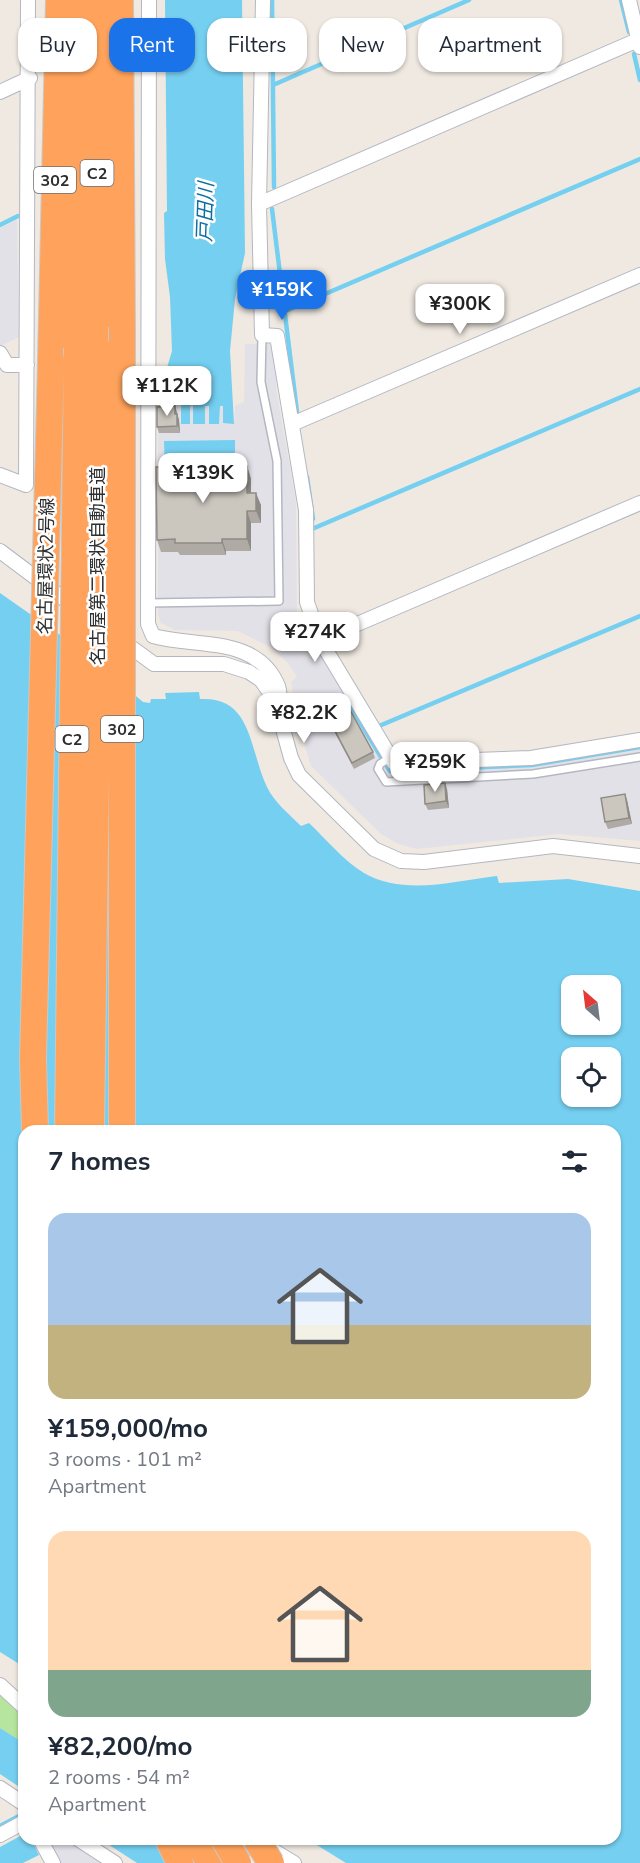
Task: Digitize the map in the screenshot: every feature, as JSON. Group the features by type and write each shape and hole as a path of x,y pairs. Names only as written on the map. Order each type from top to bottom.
{"highway":[{"name":"名古屋環状2号線","path":"35,1125 33,1058 39,363 59,0"},
{"path":"70,0 76,130"},
{"name":"名古屋第二環状自動車道","path":"68,1125 77,348 76,0"},
{"name":"名古屋第二環状自動車道","path":"97,0 97,18"},
{"path":"97,33 102,0"},
{"name":"302","path":"120,0 122,1125"},
{"name":"名古屋第二環状自動車道","path":"91,1125 99,560 96,72"},
{"path":"171,1845 180,1863"},
{"path":"200,1845 210,1863"},
{"path":"228,1845 238,1863"},
{"path":"259,1845 271,1863"}],"street":[{"path":"0,475 26,484 39,363 28,0"},
{"path":"149,0 148,624 153,636 225,646 243,651 257,660 279,687 279,714"},
{"path":"263,0 259,204 262,335 277,336 306,510 307,602 320,640 394,763 531,758 640,740"},
{"path":"259,204 639,42 628,0"},
{"path":"0,92 30,78"},
{"path":"292,424 640,275"},
{"path":"0,352 7,365 39,363"},
{"path":"320,640 640,503"},
{"path":"0,551 154,664 224,664 249,672 261,680 275,700 291,758 299,775 374,849 387,856 401,861 424,862 553,846 640,856"},
{"path":"0,1680 18,1690"},
{"path":"0,1685 18,1702"},
{"path":"0,1788 18,1800"},
{"path":"0,1835 18,1825"},
{"path":"43,1845 53,1863"},
{"path":"87,1845 115,1863"},
{"path":"221,1845 250,1863"},
{"path":"265,1845 294,1863"}],"lane":[{"path":"148,603 279,601 277,461 261,382 262,335"},
{"path":"391,758 380,764 378,769 386,783 533,774 640,756"}],"shaded area":[{"path":"17,220 19,337 0,346 0,228"},
{"path":"245,344 276,344 276,388 296,503 297,612 388,772 532,767 640,749 640,841 559,834 417,849 398,844 381,834 311,766 300,730 291,682 297,677 287,662 272,648 238,631 175,630 161,623 158,614 158,405 181,405 181,423 190,405 193,405 204,424 205,405 209,406 209,424 219,424 220,406 223,406 234,424 235,406 244,402"},
{"path":"49,1845 78,1845 106,1863 58,1863"}],"green space":[{"path":"0,1694 18,1709 18,1739 0,1728"}],"water":[{"name":"戸田川","path":"165,0 242,0 242,18 207,18 207,72 243,72 245,253 235,299 230,351 234,424 223,423 223,406 220,406 219,424 209,424 209,406 205,406 205,424 193,424 193,405 190,406 190,424 181,424 181,405 166,405 166,371 172,351 170,297 165,259 164,213 167,211 166,72 195,72 195,18 165,18"},
{"path":"235,440 235,476 165,477 164,441"},
{"path":"0,593 80,649 143,702 150,703 151,699 166,699 165,693 199,692 200,699 217,700 230,706 247,728 267,787 282,808 301,826 309,823 342,856 364,873 379,880 396,884 429,885 497,876 499,883 568,879 640,891 640,1863 346,1863 317,1845 621,1845 621,1125 18,1125 18,1663 0,1652"},
{"path":"0,1728 18,1739 18,1786 0,1774"},
{"path":"18,1837 18,1845 34,1845 39,1855 23,1863 0,1863 0,1847"},
{"path":"109,1845 189,1845 218,1863 137,1863"}],"building":[{"path":"175,406 177,426 157,427 157,407"},
{"path":"247,466 247,493 256,493 256,511 247,511 247,539 222,539 222,543 175,543 175,539 157,540 156,467"},
{"path":"344,699 373,752 352,763 334,729 344,724 333,705"},
{"path":"445,783 446,801 425,804 424,785"},
{"path":"625,794 629,818 605,822 601,798"}],"waterway":[{"path":"272,0 274,187"},
{"path":"273,85 469,0"},
{"path":"621,0 629,32"},
{"path":"634,54 640,80"},
{"path":"283,312 640,159"},
{"path":"272,209 297,412"},
{"path":"0,225 18,216"},
{"path":"312,529 640,389"},
{"path":"307,477 313,519"},
{"path":"379,726 640,616"},
{"path":"350,705 381,757"},
{"path":"387,767 390,771 532,765 640,747"},
{"path":"0,1826 18,1817"}]}
